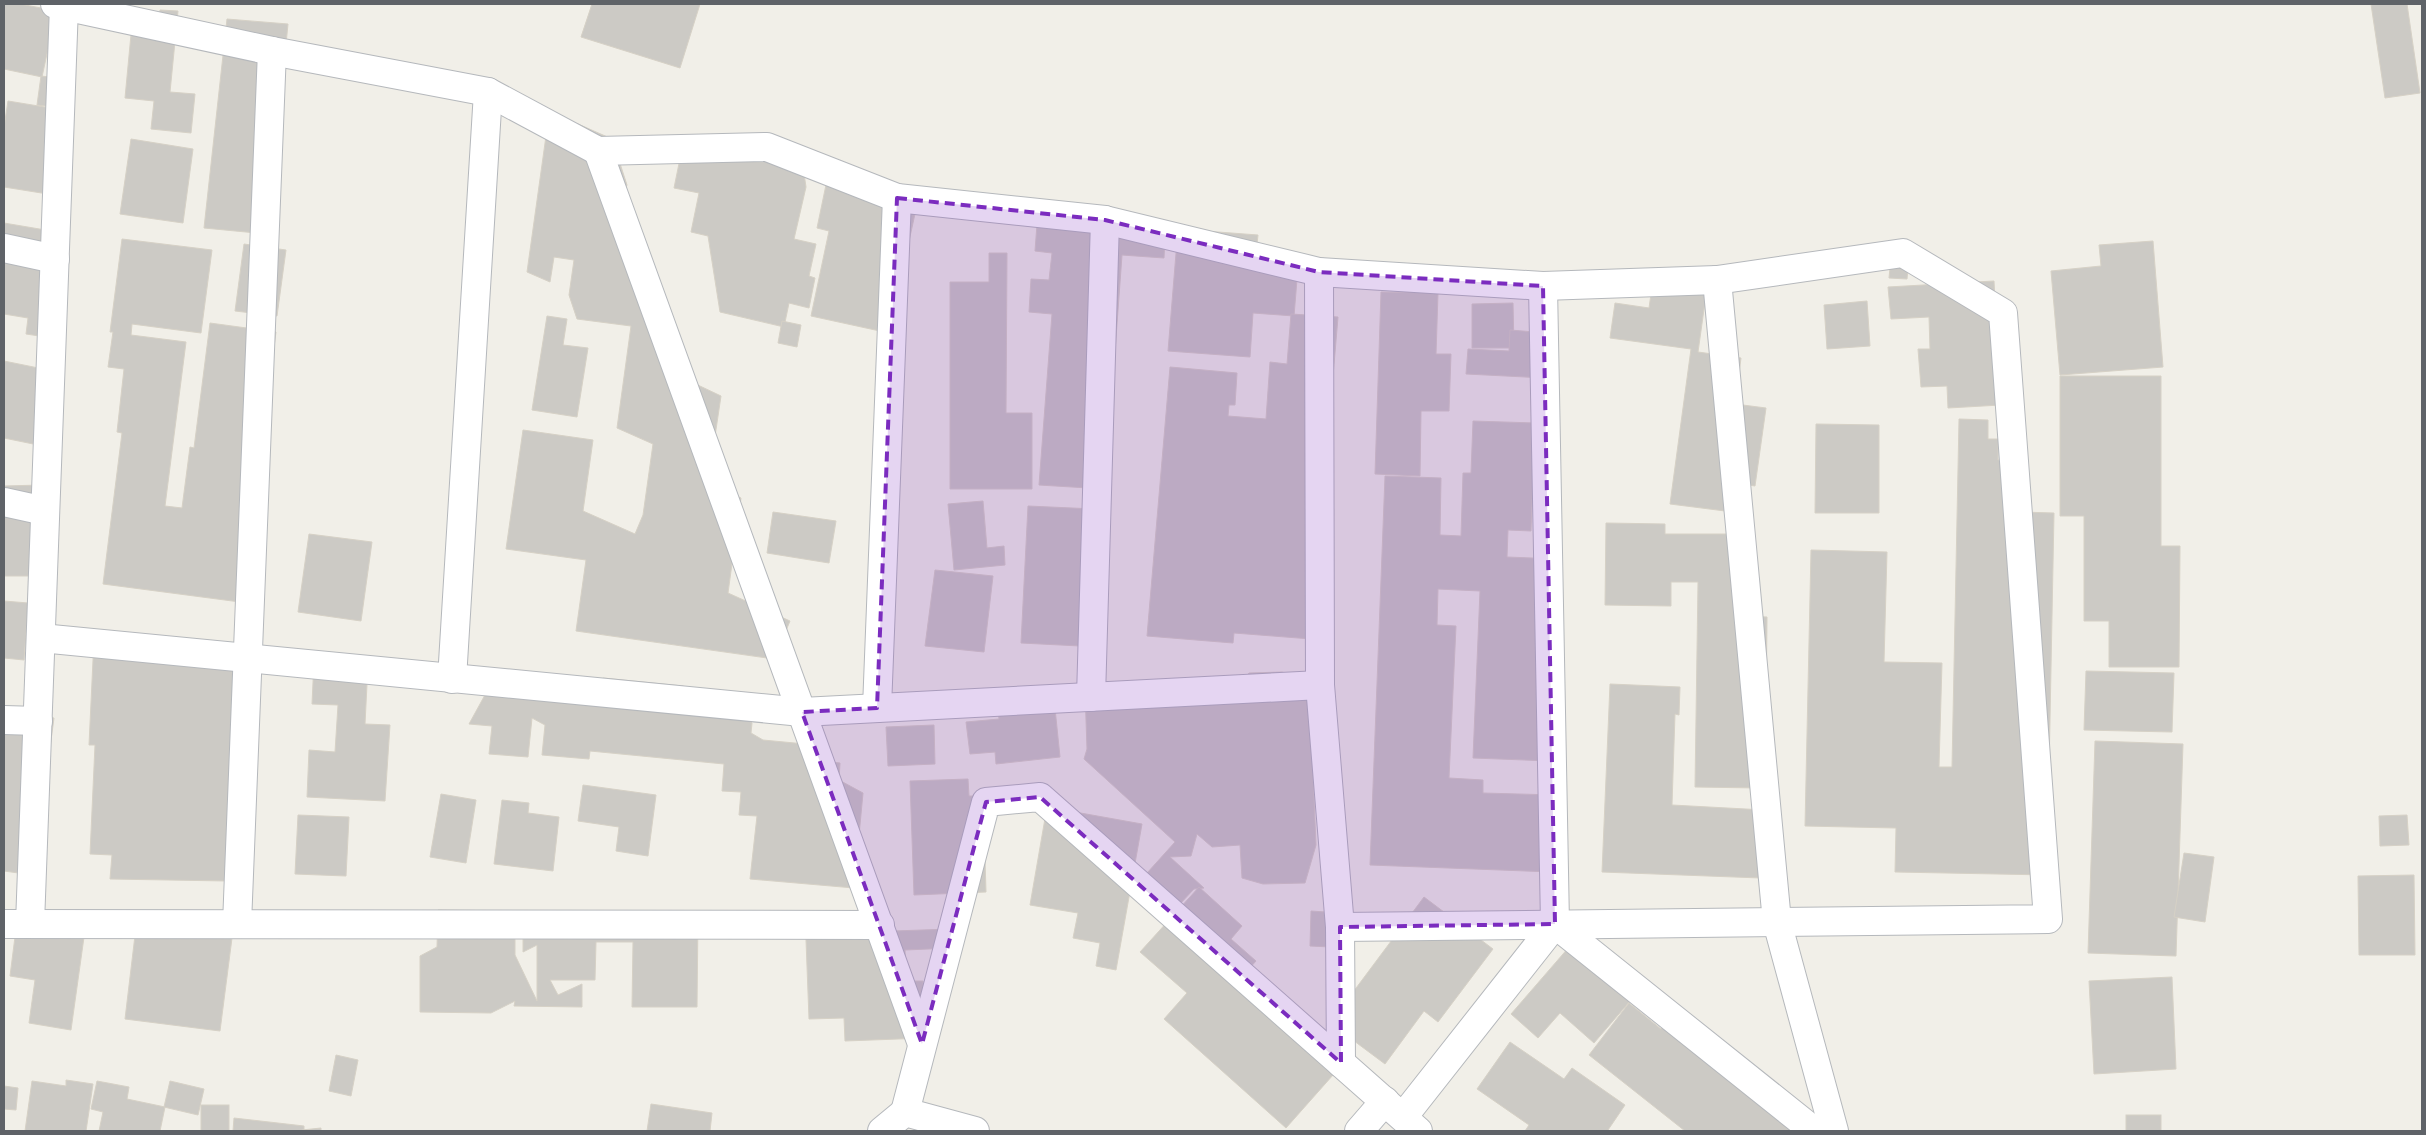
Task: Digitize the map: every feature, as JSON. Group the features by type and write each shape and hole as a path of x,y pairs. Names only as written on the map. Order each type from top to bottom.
{"street":[{"path":"880,925 17,924 38,721 55,259 60,5 272,51 488,92 598,151 767,147 897,198 1105,220 1319,272 1543,286 1717,280 1903,254 2003,314 2048,918 1340,927"},
{"path":"237,924 272,51"},
{"path":"452,679 488,92"},
{"path":"598,151 922,1044"},
{"path":"877,708 897,198"},
{"path":"1091,697 1105,220"},
{"path":"4,248 55,259"},
{"path":"1319,272 1320,685 1340,927 1341,1063"},
{"path":"1717,280 1777,922 1834,1131"},
{"path":"1359,1131 1402,1117 1555,924 1543,286"},
{"path":"4,502 46,511"},
{"path":"41,638 802,712 1320,685"},
{"path":"4,720 38,721"},
{"path":"882,1131 905,1112 986,802 1040,797 1402,1117"},
{"path":"1555,924 1814,1131"},
{"path":"905,1112 975,1131"}],"highlighted area":[{"path":"897,198 1105,220 1319,272 1543,286 1555,924 1340,927 1341,1063 1040,797 986,802 922,1044 802,712 877,708"}],"building":[{"path":"4,4 20,4 62,12 54,50 48,49 42,77 4,69"},
{"path":"592,4 700,4 680,68 581,37"},
{"path":"2371,4 2407,4 2420,93 2385,98"},
{"path":"160,10 178,11 170,92 195,94 191,133 151,129 154,101 125,98 132,24 158,26"},
{"path":"227,19 288,24 267,234 204,228"},
{"path":"41,76 74,80 70,109 37,105"},
{"path":"8,101 69,111 54,195 4,187 4,127"},
{"path":"578,124 612,139 627,185 616,210 683,378 721,396 708,483 741,498 728,593 790,621 774,659 576,631 586,560 506,549 523,430 593,440 583,511 635,534 643,515 653,444 617,428 631,326 577,319 569,295 574,260 554,257 550,282 527,272 546,136 576,140"},
{"path":"131,139 193,149 183,223 120,214"},
{"path":"683,144 800,147 806,187 794,239 816,244 809,276 815,278 809,308 789,303 784,327 720,312 708,236 691,232 699,193 674,188"},
{"path":"827,180 918,200 889,333 811,316 829,231 817,228"},
{"path":"1038,211 1166,221 1164,258 1122,255 1105,489 1039,485 1052,314 1029,312 1031,279 1049,280 1052,253 1035,251"},
{"path":"4,223 63,233 46,337 26,334 28,318 4,314"},
{"path":"1178,229 1258,235 1255,264 1298,267 1294,316 1253,313 1250,357 1168,351"},
{"path":"122,239 212,250 201,333 132,324 131,335 186,342 165,506 182,508 190,447 194,448 210,323 276,332 240,602 103,584 122,433 117,432 124,369 108,367 113,332 110,332"},
{"path":"2153,241 2163,367 2060,375 2051,271 2101,266 2099,245"},
{"path":"244,244 286,250 277,316 235,311"},
{"path":"989,253 1007,253 1006,413 1032,413 1032,489 950,489 950,282 989,282"},
{"path":"1891,258 1909,259 1907,279 1889,278"},
{"path":"1994,281 1997,339 2018,404 1948,408 1947,386 1921,387 1918,349 1930,349 1929,317 1891,319 1888,287"},
{"path":"1652,287 1706,295 1698,352 1741,358 1735,404 1766,408 1755,486 1736,483 1733,512 1670,504 1691,349 1610,338 1615,303 1649,308"},
{"path":"1381,292 1438,293 1436,354 1451,354 1449,411 1421,411 1420,476 1375,474"},
{"path":"1867,301 1870,346 1827,349 1824,305"},
{"path":"1513,303 1514,348 1472,348 1472,304"},
{"path":"1291,314 1338,317 1311,639 1234,633 1233,643 1147,636 1170,367 1237,373 1235,405 1229,405 1228,416 1266,419 1270,362 1287,364"},
{"path":"547,316 567,319 563,345 588,348 577,417 532,410"},
{"path":"782,321 801,325 797,347 778,343"},
{"path":"1510,330 1547,333 1545,378 1466,374 1468,349 1509,351"},
{"path":"4,361 58,372 43,446 4,438"},
{"path":"2060,376 2161,376 2161,546 2180,546 2179,667 2109,667 2109,621 2084,621 2084,516 2060,516"},
{"path":"1959,419 1988,420 1988,439 1998,439 1998,460 2023,460 2022,512 2054,513 2047,875 1895,872 1896,828 1805,826 1811,550 1887,552 1884,662 1942,663 1939,767 1952,767"},
{"path":"1473,421 1535,423 1531,531 1508,530 1507,557 1558,559 1550,761 1473,758 1480,591 1438,589 1437,625 1456,626 1449,778 1483,780 1483,793 1555,795 1552,872 1370,865 1385,476 1441,478 1440,535 1461,536 1463,473 1471,473"},
{"path":"1816,424 1879,425 1879,513 1815,513"},
{"path":"42,485 43,576 4,576 4,486"},
{"path":"983,501 987,548 1004,546 1005,565 954,570 948,504"},
{"path":"1028,506 1094,509 1100,647 1021,643"},
{"path":"773,512 836,521 829,563 767,553"},
{"path":"1606,523 1665,524 1665,534 1742,534 1741,616 1767,617 1766,712 1759,788 1695,787 1698,582 1671,582 1671,606 1605,605"},
{"path":"309,534 372,542 361,621 298,612"},
{"path":"935,570 993,576 984,652 925,646"},
{"path":"4,601 28,603 24,660 4,658"},
{"path":"94,639 259,646 227,881 110,879 112,855 90,854 95,745 89,745"},
{"path":"314,661 368,664 365,724 390,725 385,801 307,797 309,750 335,752 338,705 312,704"},
{"path":"2086,671 2174,673 2172,732 2084,730"},
{"path":"1282,672 1306,679 1327,757 1313,773 1316,845 1305,883 1263,884 1242,878 1240,845 1212,847 1197,834 1191,856 1170,857 1204,888 1194,889 1163,922 1162,902 1139,903 1138,883 1175,842 1084,759 1087,749 1085,690 1238,685 1249,673"},
{"path":"603,678 683,686 752,723 751,733 763,740 805,744 804,759 840,763 839,780 863,793 854,888 750,879 757,816 739,815 741,792 722,791 724,764 590,751 589,759 542,755 545,725 532,718 528,757 489,754 492,726 469,724 491,684 599,686"},
{"path":"1610,684 1680,687 1679,715 1675,714 1672,805 1764,810 1761,878 1602,872"},
{"path":"1053,689 1060,757 996,764 995,752 970,754 966,722 999,719 996,695"},
{"path":"4,711 54,718 33,875 4,871"},
{"path":"934,725 935,764 888,766 886,727"},
{"path":"2095,741 2183,744 2176,956 2088,953"},
{"path":"968,779 969,796 983,796 986,892 914,895 910,781"},
{"path":"583,785 656,795 648,856 616,851 619,827 578,821"},
{"path":"441,794 476,800 466,863 430,857"},
{"path":"502,800 529,803 528,813 559,817 553,871 494,864"},
{"path":"1047,807 1142,824 1116,970 1096,966 1100,943 1073,938 1078,913 1030,905"},
{"path":"298,815 349,817 346,876 295,874"},
{"path":"2407,815 2409,845 2380,846 2379,816"},
{"path":"2184,853 2214,857 2205,922 2174,917"},
{"path":"2414,875 2415,955 2359,955 2358,876"},
{"path":"1199,887 1242,926 1231,939 1256,961 1247,971 1292,1011 1279,1026 1333,1075 1286,1128 1164,1019 1187,993 1140,952"},
{"path":"1424,897 1493,949 1438,1022 1424,1011 1385,1064 1330,1023"},
{"path":"438,910 515,911 515,955 537,1001 537,945 523,952 523,927 698,915 697,1007 632,1007 633,942 596,942 595,980 550,980 558,995 582,984 582,1007 514,1006 515,1001 491,1013 420,1012 420,956 437,947"},
{"path":"1311,911 1354,914 1352,948 1310,946"},
{"path":"805,914 865,932 951,929 952,948 905,950 906,981 923,981 925,1038 845,1041 844,1018 809,1019"},
{"path":"17,921 85,930 71,1030 29,1023 35,980 10,976"},
{"path":"136,927 232,938 220,1031 125,1019"},
{"path":"1576,939 1631,1000 1594,1043 1560,1013 1538,1038 1511,1014"},
{"path":"2172,977 2176,1069 2094,1074 2089,981"},
{"path":"1629,1003 1661,1029 1673,1013 1805,1131 1685,1131 1589,1055"},
{"path":"1510,1042 1564,1079 1572,1068 1625,1105 1608,1130 1610,1131 1525,1131 1529,1125 1477,1089"},
{"path":"336,1055 358,1060 351,1096 329,1091"},
{"path":"66,1080 93,1084 86,1131 25,1131 32,1081 66,1086"},
{"path":"97,1081 129,1087 127,1099 165,1107 160,1131 99,1131 103,1112 91,1109"},
{"path":"170,1081 204,1089 198,1115 164,1107"},
{"path":"4,1086 18,1088 16,1110 4,1109"},
{"path":"651,1104 712,1113 710,1131 647,1131"},
{"path":"201,1105 229,1105 229,1131 201,1131"},
{"path":"2126,1115 2161,1115 2161,1131 2126,1131"},
{"path":"234,1118 304,1126 304,1131 233,1131"},
{"path":"321,1128 321,1131 302,1131 302,1130"}]}
